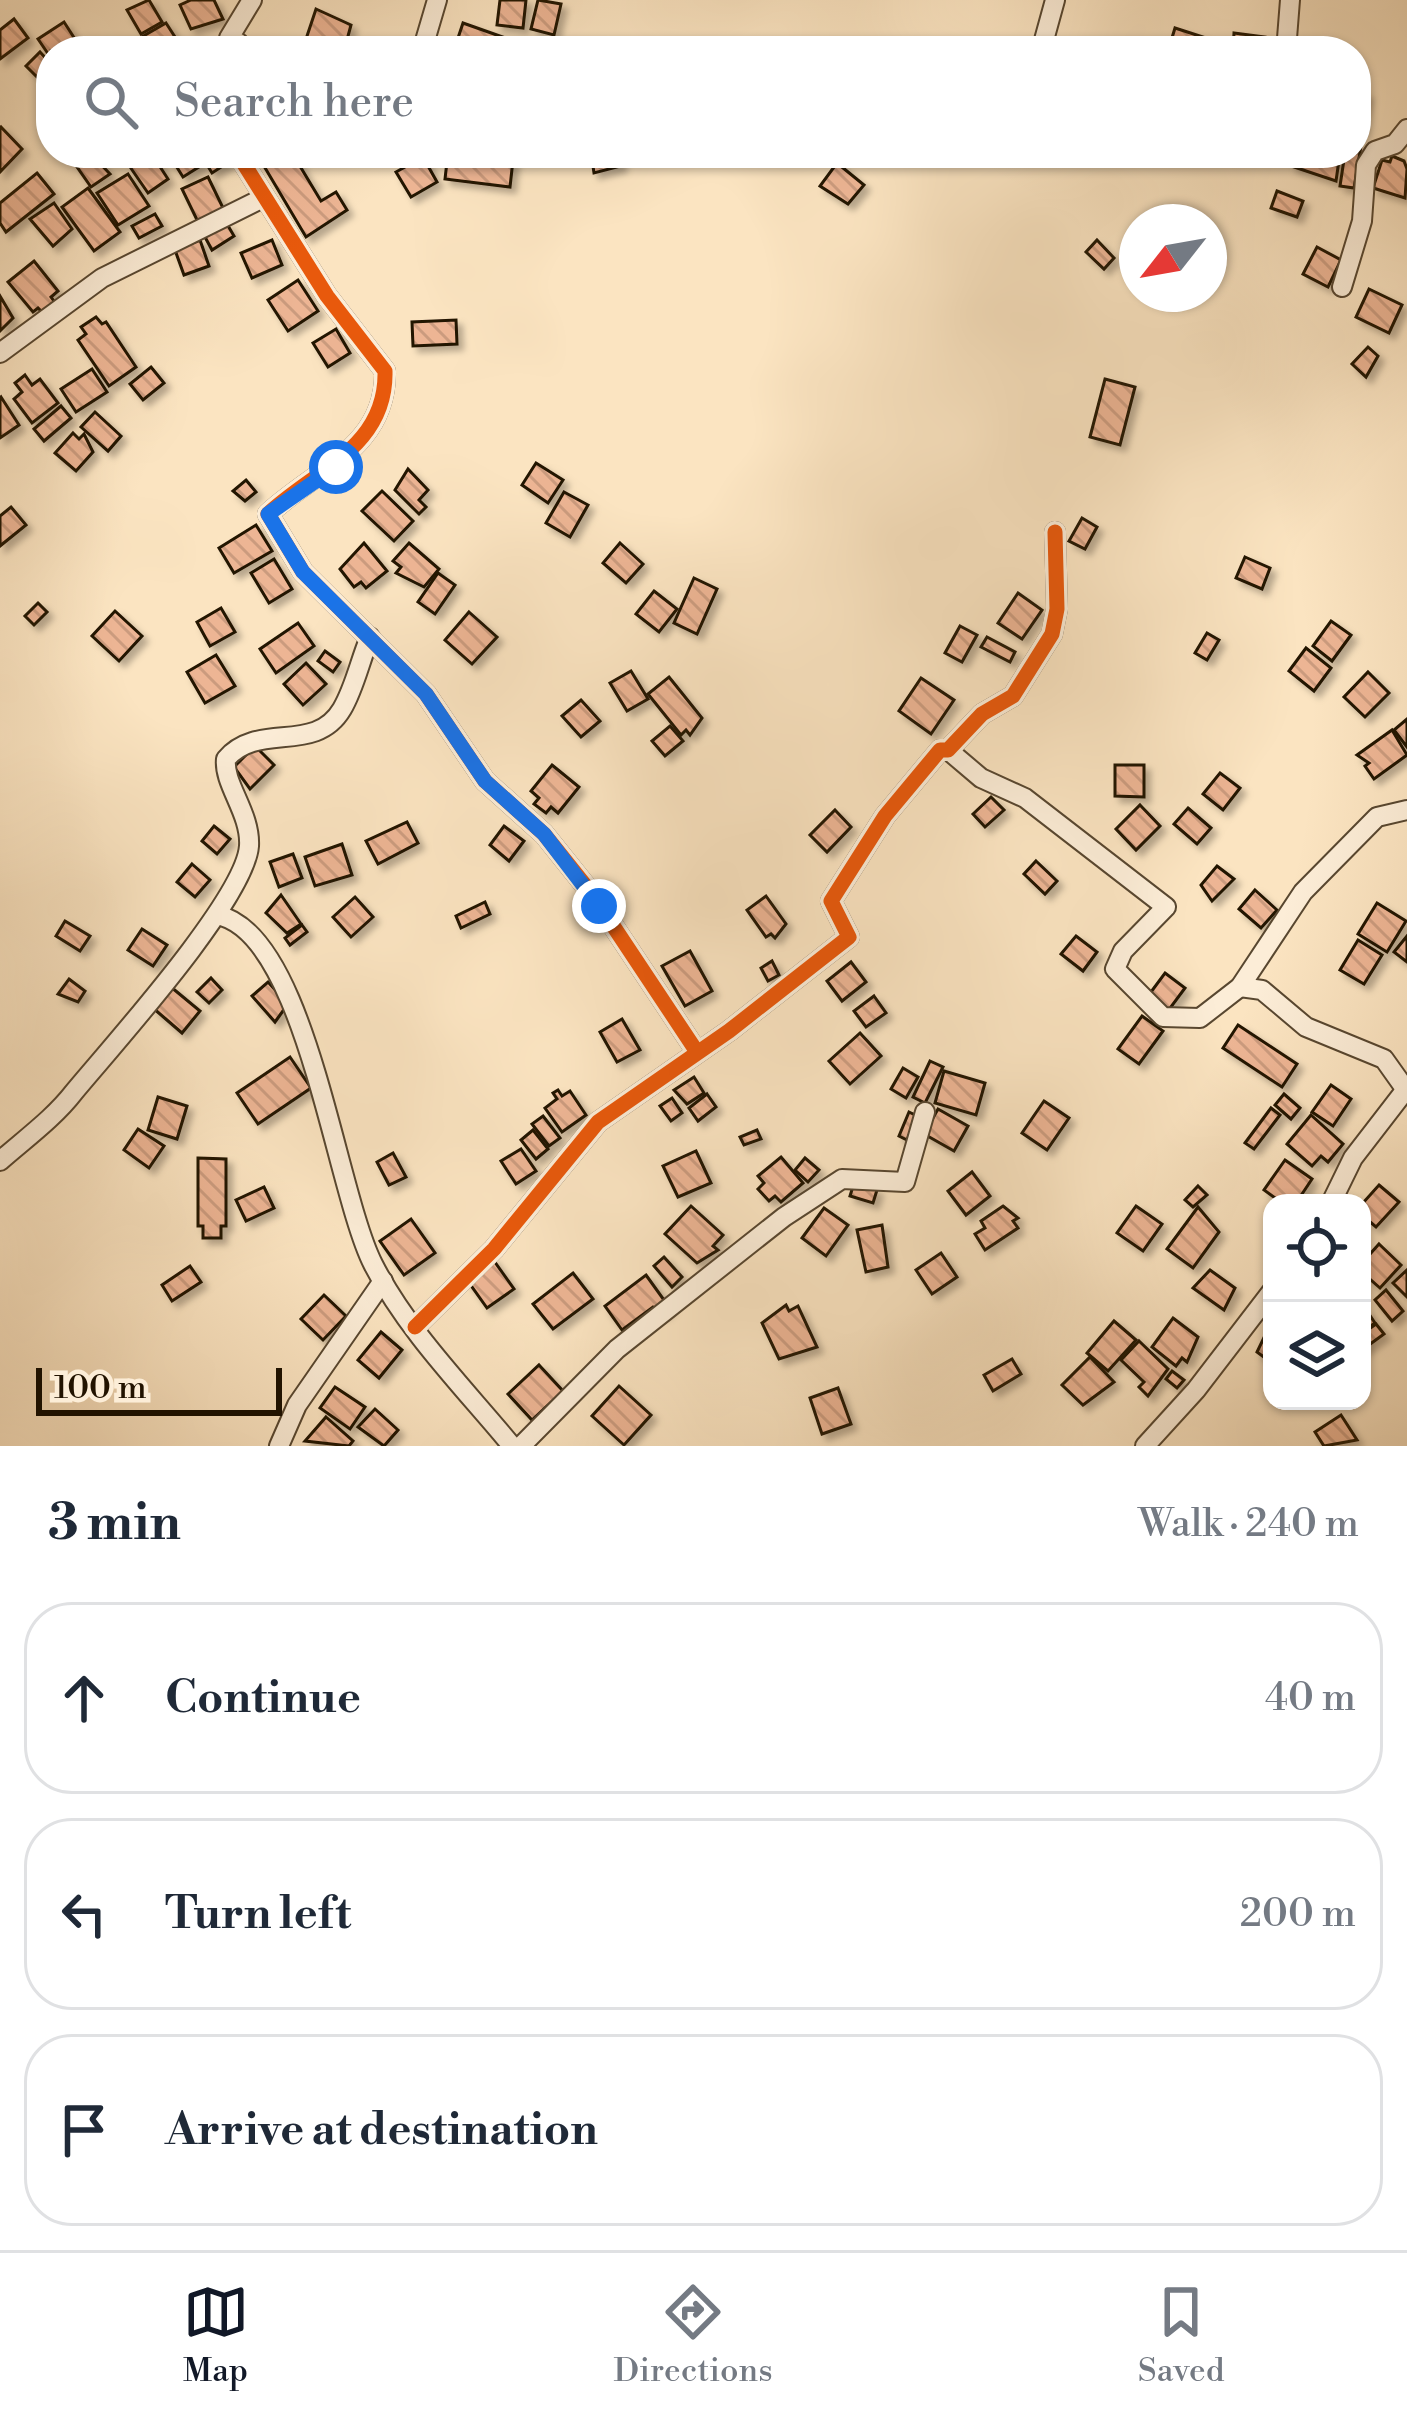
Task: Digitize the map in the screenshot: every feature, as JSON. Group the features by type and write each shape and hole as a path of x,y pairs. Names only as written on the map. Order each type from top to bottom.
{"street":[{"path":"230,36 252,0"},
{"path":"426,36 436,0"},
{"path":"1045,36 1055,0"},
{"path":"1287,36 1290,0"},
{"path":"1371,157 1395,144 1407,129"},
{"path":"246,168 327,296 385,371 383,406 357,445 336,467 268,514 303,572 448,722 485,781 544,834 592,894 698,1052"},
{"path":"1342,287 1362,221 1366,168"},
{"path":"0,353 102,278 263,198"},
{"path":"949,750 982,714 1013,696 1052,634 1057,609 1055,532"},
{"path":"0,1161 74,1092 217,915 249,847 244,804 224,767 226,759 248,743 299,738 325,728 343,707 370,637"},
{"path":"415,1327 494,1249 598,1122 849,937 831,901 885,816 940,750 949,750 981,778 1025,798 1166,907 1123,951 1115,969 1163,1018 1192,1020 1240,987 1261,962 1303,892 1377,817 1407,810"},
{"path":"217,915 236,919 248,931 300,1020 355,1222 382,1281 517,1446 617,1348 784,1217 842,1178 905,1182 925,1112"},
{"path":"1261,962 1276,1000"},
{"path":"1240,987 1255,987 1306,1027 1384,1059 1406,1089 1353,1158 1335,1194"},
{"path":"279,1446 297,1405 382,1281"},
{"path":"1144,1446 1196,1390 1264,1302"}],"building":[{"path":"149,0 162,22 141,34 127,10"},
{"path":"214,0 223,19 191,29 180,5"},
{"path":"500,0 526,0 523,28 497,25"},
{"path":"538,0 561,4 554,35 531,29"},
{"path":"316,9 351,25 348,36 307,36"},
{"path":"14,19 28,38 0,59 0,30"},
{"path":"64,22 73,36 43,36"},
{"path":"166,23 174,36 143,36"},
{"path":"463,23 500,36 459,36"},
{"path":"1175,28 1200,36 1173,36"},
{"path":"36,56 36,76 26,66"},
{"path":"0,128 22,149 0,172"},
{"path":"1392,156 1404,161 1407,169 1405,198 1373,188 1382,160 1390,162"},
{"path":"78,168 104,168 110,174 91,187"},
{"path":"131,168 161,168 168,179 148,193"},
{"path":"265,168 301,168 321,201 336,192 347,210 306,237"},
{"path":"429,168 437,182 411,197 396,172"},
{"path":"446,168 512,168 510,187 445,179"},
{"path":"833,168 843,168 864,185 848,204 820,186"},
{"path":"1297,168 1338,168 1336,181"},
{"path":"1343,168 1357,168 1354,188 1340,186"},
{"path":"37,173 54,194 6,232 0,223 0,203"},
{"path":"128,174 149,206 118,225 97,193"},
{"path":"208,177 225,212 199,224 182,189"},
{"path":"88,188 120,232 94,251 62,207"},
{"path":"1277,191 1303,201 1297,217 1271,208"},
{"path":"54,203 72,229 53,246 30,219"},
{"path":"155,214 162,226 139,238 132,226"},
{"path":"227,224 234,236 212,250 205,237"},
{"path":"200,240 209,266 184,275 175,250"},
{"path":"272,240 282,265 252,278 241,253"},
{"path":"1097,240 1114,258 1104,269 1086,252"},
{"path":"1317,247 1341,260 1328,287 1303,274"},
{"path":"34,261 58,291 51,297 56,304 44,314 38,308 33,312 8,282"},
{"path":"298,280 318,311 288,331 268,300"},
{"path":"1369,289 1402,305 1389,333 1356,317"},
{"path":"0,296 13,318 0,331"},
{"path":"96,317 106,322 136,367 109,386 78,340 86,334 81,327"},
{"path":"456,320 457,344 413,346 412,322"},
{"path":"336,329 350,353 328,367 313,343"},
{"path":"1368,347 1378,356 1366,377 1352,364"},
{"path":"151,367 164,383 143,400 130,384"},
{"path":"92,369 107,392 76,412 61,389"},
{"path":"25,375 32,385 40,379 58,403 32,423 14,399 22,392 15,383"},
{"path":"1105,379 1135,387 1120,445 1090,437"},
{"path":"0,398 19,425 0,438"},
{"path":"61,406 71,418 44,441 34,429"},
{"path":"95,412 121,436 108,451 81,427"},
{"path":"73,433 79,439 84,434 93,452 76,471 55,453"},
{"path":"536,463 563,480 548,503 522,485"},
{"path":"408,469 428,490 419,500 426,507 419,514 395,490"},
{"path":"246,480 256,492 245,501 233,491"},
{"path":"382,491 413,521 394,541 362,511"},
{"path":"564,492 588,505 570,537 546,523"},
{"path":"11,507 26,525 0,546 0,516"},
{"path":"1082,518 1097,527 1085,549 1069,541"},
{"path":"256,525 272,551 234,573 219,548"},
{"path":"364,543 387,571 366,588 361,582 354,587 340,569"},
{"path":"409,543 439,569 424,587 396,573 401,567 393,561"},
{"path":"620,543 643,564 626,583 603,563"},
{"path":"1245,557 1270,568 1262,589 1236,578"},
{"path":"274,559 292,589 269,603 251,573"},
{"path":"438,573 455,585 435,614 418,602"},
{"path":"694,578 717,589 697,634 674,623"},
{"path":"654,591 677,609 659,632 636,614"},
{"path":"1018,593 1042,610 1022,639 998,623"},
{"path":"38,603 47,612 34,625 25,616"},
{"path":"221,608 235,632 210,646 197,622"},
{"path":"115,611 142,636 119,661 92,636"},
{"path":"469,612 497,637 472,664 445,640"},
{"path":"1331,621 1351,635 1332,661 1313,646"},
{"path":"298,623 314,646 276,673 260,649"},
{"path":"960,626 977,635 962,662 945,653"},
{"path":"1207,633 1219,640 1207,660 1195,653"},
{"path":"987,637 1015,652 1010,662 981,647"},
{"path":"1306,648 1331,668 1314,691 1289,671"},
{"path":"325,651 340,662 333,672 318,661"},
{"path":"216,655 235,686 205,703 187,672"},
{"path":"306,663 326,684 303,705 284,684"},
{"path":"631,671 648,699 627,711 610,683"},
{"path":"1368,672 1389,693 1365,717 1344,697"},
{"path":"669,677 702,718 690,735 686,730 681,735 648,694"},
{"path":"921,678 954,700 931,734 899,711"},
{"path":"581,700 600,721 581,737 562,716"},
{"path":"1407,719 1407,747 1394,730"},
{"path":"670,726 683,741 665,756 652,741"},
{"path":"1392,730 1407,755 1374,779 1365,766 1369,763 1357,755"},
{"path":"255,746 274,765 250,789 234,767"},
{"path":"552,765 579,787 558,813 551,807 546,813 534,804 539,798 531,791"},
{"path":"1115,765 1144,765 1144,797 1115,796"},
{"path":"1220,773 1240,788 1223,810 1203,794"},
{"path":"991,797 1004,810 985,827 973,814"},
{"path":"1140,805 1160,826 1136,850 1116,829"},
{"path":"1188,808 1211,828 1197,844 1174,824"},
{"path":"835,810 851,827 827,852 810,835"},
{"path":"407,822 418,843 378,864 366,841"},
{"path":"214,826 230,839 217,854 202,841"},
{"path":"504,826 524,841 509,861 490,845"},
{"path":"342,844 352,875 315,886 305,857"},
{"path":"293,854 302,878 279,887 270,862"},
{"path":"1036,861 1057,881 1045,894 1024,874"},
{"path":"192,864 210,880 195,897 177,882"},
{"path":"1217,866 1234,879 1212,901 1201,885"},
{"path":"1255,890 1277,910 1261,928 1239,909"},
{"path":"281,895 301,924 287,933 266,913"},
{"path":"766,896 786,924 775,938 766,937 747,910"},
{"path":"355,897 373,917 351,937 333,917"},
{"path":"485,902 490,914 461,928 456,916"},
{"path":"1377,903 1406,921 1387,952 1358,934"},
{"path":"65,921 90,936 80,951 56,936"},
{"path":"302,925 307,932 290,945 285,938"},
{"path":"142,929 167,945 153,966 128,950"},
{"path":"1076,936 1097,952 1083,971 1061,954"},
{"path":"1407,936 1407,962 1394,952"},
{"path":"1358,940 1382,955 1364,984 1340,970"},
{"path":"690,951 712,991 685,1006 662,966"},
{"path":"772,961 779,975 768,981 761,968"},
{"path":"851,962 866,982 842,1001 827,981"},
{"path":"1165,973 1185,988 1168,1011 1148,996"},
{"path":"211,978 222,990 209,1003 197,992"},
{"path":"69,979 85,991 78,1002 58,994"},
{"path":"268,982 288,1004 275,1022 252,996"},
{"path":"171,987 200,1011 182,1033 153,1008"},
{"path":"874,996 886,1013 866,1027 854,1011"},
{"path":"1142,1016 1163,1031 1139,1064 1118,1049"},
{"path":"622,1019 640,1050 617,1062 600,1032"},
{"path":"1238,1025 1297,1064 1282,1087 1223,1048"},
{"path":"860,1033 881,1056 850,1084 829,1061"},
{"path":"290,1057 311,1088 258,1124 237,1093"},
{"path":"930,1061 943,1067 925,1103 913,1097"},
{"path":"903,1068 918,1077 906,1098 891,1089"},
{"path":"944,1071 985,1083 976,1115 935,1103"},
{"path":"694,1077 704,1093 687,1104 674,1090"},
{"path":"1331,1085 1351,1099 1333,1126 1312,1112"},
{"path":"558,1090 562,1096 570,1091 586,1115 562,1132 545,1108 557,1099 553,1093"},
{"path":"707,1094 716,1107 698,1121 689,1108"},
{"path":"1284,1094 1300,1108 1291,1119 1275,1105"},
{"path":"158,1097 187,1106 177,1139 148,1130"},
{"path":"672,1098 682,1113 671,1121 660,1106"},
{"path":"1044,1101 1069,1118 1047,1150 1022,1133"},
{"path":"1271,1108 1280,1115 1254,1149 1245,1143"},
{"path":"938,1109 968,1126 954,1151 924,1134"},
{"path":"909,1112 917,1116 907,1140 899,1136"},
{"path":"1311,1115 1343,1144 1328,1162 1321,1156 1312,1166 1287,1144"},
{"path":"543,1116 560,1138 549,1146 532,1124"},
{"path":"138,1129 164,1146 149,1168 124,1150"},
{"path":"533,1130 548,1149 536,1159 521,1140"},
{"path":"757,1130 761,1139 744,1145 740,1137"},
{"path":"521,1149 536,1171 516,1184 501,1161"},
{"path":"696,1151 711,1183 678,1197 663,1166"},
{"path":"393,1153 406,1177 389,1185 377,1162"},
{"path":"781,1157 803,1183 781,1202 775,1196 769,1201 758,1189 764,1183 758,1176"},
{"path":"198,1158 226,1159 226,1226 221,1226 221,1238 203,1238 203,1226 198,1226"},
{"path":"805,1158 819,1170 808,1182 795,1170"},
{"path":"1285,1160 1312,1179 1302,1194 1264,1190"},
{"path":"972,1172 990,1196 966,1215 948,1191"},
{"path":"854,1183 877,1190 873,1203 850,1196"},
{"path":"1379,1185 1399,1202 1376,1227 1371,1223 1371,1194"},
{"path":"1198,1186 1207,1195 1193,1207 1185,1200"},
{"path":"264,1187 274,1208 246,1221 236,1200"},
{"path":"691,1206 723,1235 713,1246 718,1250 697,1263 665,1234"},
{"path":"1003,1206 1018,1218 1013,1221 1018,1228 985,1250 975,1234 985,1228 981,1221"},
{"path":"1136,1206 1162,1224 1143,1251 1117,1233"},
{"path":"1198,1207 1219,1232 1193,1268 1167,1249"},
{"path":"824,1208 848,1225 826,1256 802,1238"},
{"path":"411,1219 435,1253 404,1275 380,1241"},
{"path":"882,1225 888,1267 866,1272 857,1230"},
{"path":"1379,1244 1401,1265 1380,1288 1371,1280 1371,1253"},
{"path":"941,1253 957,1277 932,1294 916,1270"},
{"path":"664,1257 682,1277 672,1287 654,1266"},
{"path":"492,1258 514,1289 487,1308 465,1277"},
{"path":"190,1266 201,1282 172,1301 162,1285"},
{"path":"1210,1270 1235,1288 1224,1310 1193,1288"},
{"path":"1407,1270 1407,1297 1393,1283"},
{"path":"573,1273 593,1299 553,1329 533,1304"},
{"path":"646,1275 669,1307 662,1313 653,1307 622,1330 605,1306"},
{"path":"1386,1290 1403,1311 1392,1321 1375,1300"},
{"path":"324,1295 346,1316 323,1340 301,1319"},
{"path":"786,1305 789,1311 798,1306 817,1347 779,1359 762,1323"},
{"path":"1173,1318 1198,1337 1187,1362 1182,1358 1176,1366 1152,1347"},
{"path":"1114,1321 1136,1340 1108,1371 1087,1353"},
{"path":"1376,1324 1384,1334 1371,1343 1371,1328"},
{"path":"381,1332 402,1350 379,1378 358,1360"},
{"path":"1139,1341 1168,1369 1148,1396 1139,1387 1144,1382 1121,1360"},
{"path":"1090,1357 1114,1382 1083,1405 1062,1385"},
{"path":"1012,1359 1021,1374 993,1391 984,1375"},
{"path":"539,1365 563,1391 532,1420 508,1394"},
{"path":"1172,1371 1184,1380 1177,1388 1166,1379"},
{"path":"619,1386 651,1415 624,1445 592,1416"},
{"path":"335,1387 365,1407 350,1429 320,1408"},
{"path":"838,1388 851,1424 822,1434 810,1398"},
{"path":"375,1409 398,1430 384,1446 358,1427"},
{"path":"1341,1415 1357,1440 1324,1446 1315,1432"},
{"path":"326,1417 353,1441 349,1446 305,1441"}],"cycle path":[{"path":"247,168 327,296 385,371 382,397 361,438 268,514 303,572 426,694 485,781 544,834 592,894 697,1052"},
{"path":"415,1327 494,1249 598,1122 729,1031 849,937 831,901 885,816 940,750 948,750 982,714 1013,696 1052,634 1057,609 1055,532"}],"route":[{"path":"336,467 268,514 274,528 303,572 426,694 485,781 544,834 599,906"}]}
